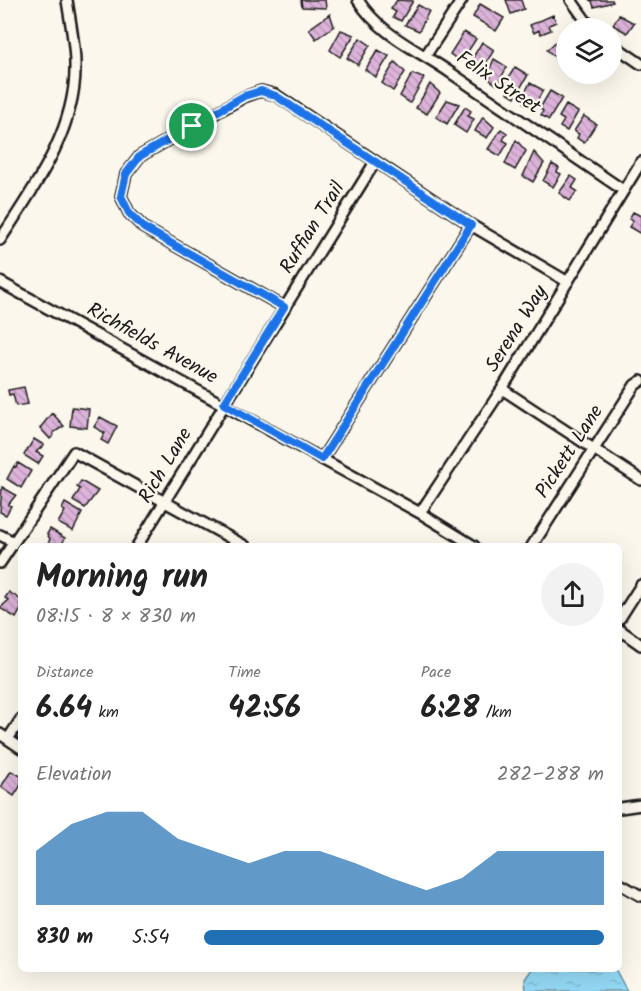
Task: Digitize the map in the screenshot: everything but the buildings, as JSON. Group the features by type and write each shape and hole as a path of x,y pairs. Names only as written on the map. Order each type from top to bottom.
{"street":[{"path":"0,240 49,158 69,111 76,65 67,0"},
{"name":"Felix Street","path":"358,0 368,16 383,31 426,56 623,190"},
{"path":"426,56 462,0"},
{"path":"570,0 584,18"},
{"path":"622,51 641,64"},
{"path":"284,307 144,228 129,213 121,196 126,174 140,156 244,96 261,91 276,96 471,225 568,282"},
{"name":"Ruffian Trail","path":"224,404 375,162"},
{"name":"Serena Way","path":"420,513 502,389 641,162"},
{"path":"322,459 471,225"},
{"name":"Richfields Avenue","path":"0,282 420,513 469,543"},
{"name":"Pickett Lane","path":"534,543 592,448 635,385 641,381"},
{"path":"502,389 641,480"},
{"name":"Rich Lane","path":"139,543 166,503 224,404"},
{"path":"0,563 74,452 239,543"},
{"path":"0,535 14,542"},
{"path":"622,615 641,585"},
{"path":"622,631 641,645"},
{"path":"18,722 4,737 18,746"},
{"path":"622,808 641,805"},
{"path":"622,885 641,896"}],"water":[{"path":"530,972 617,972 627,991 526,991 525,979"}],"route":[{"path":"261,91 276,96 471,225 322,459 224,404 284,307 144,228 129,213 121,196 126,174 140,156 192,126 244,96 261,91"}]}
